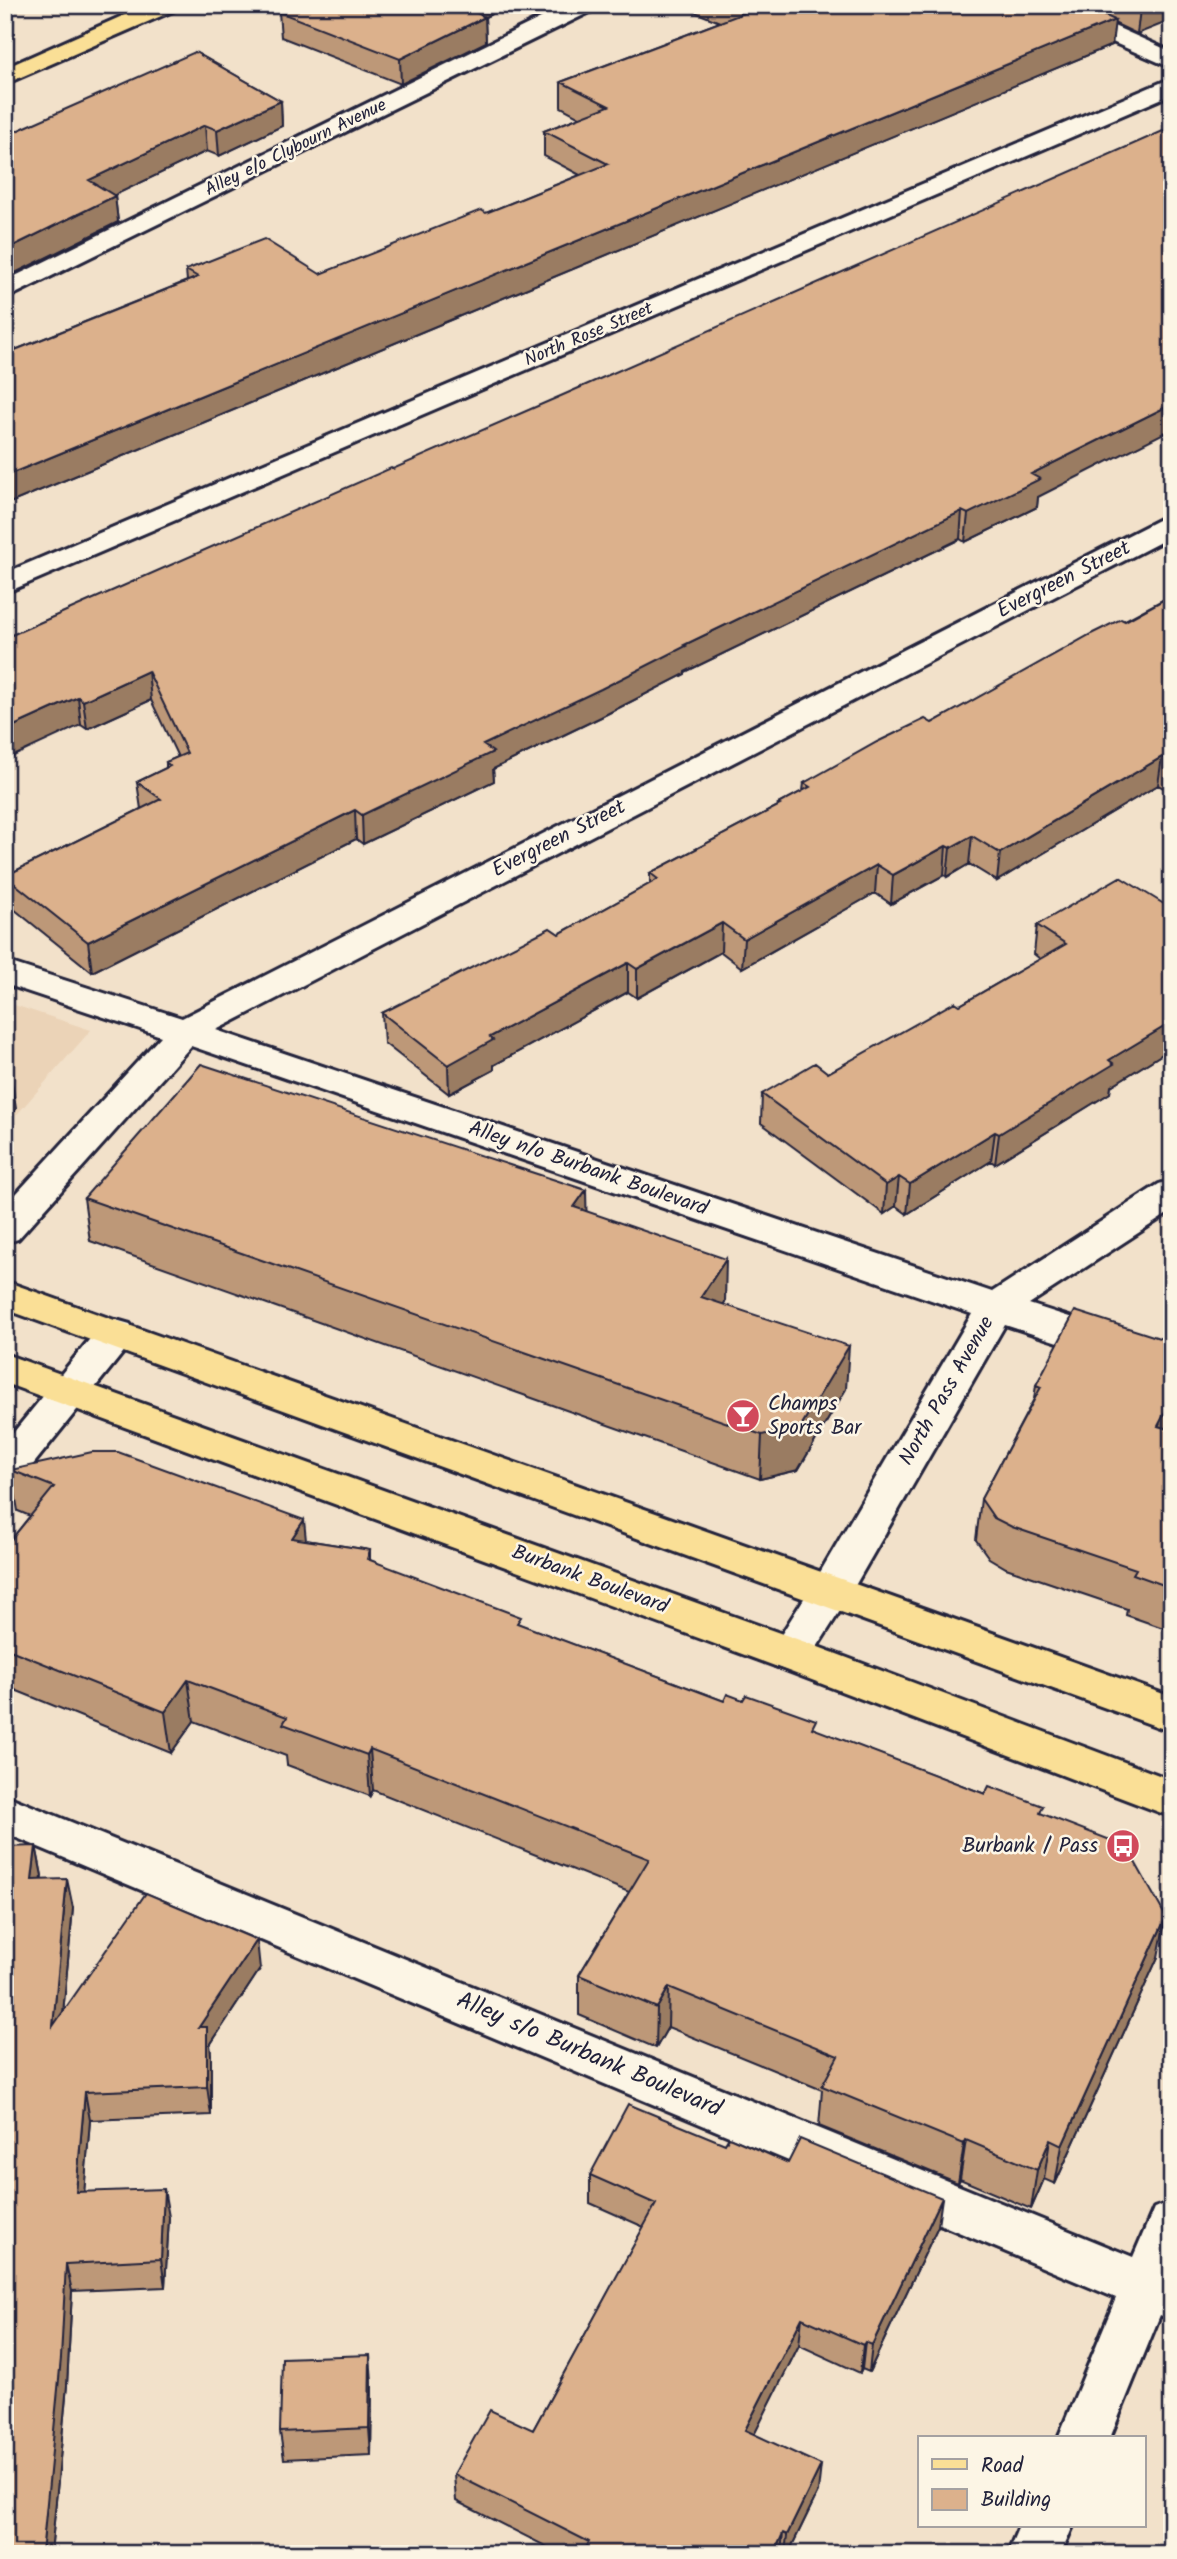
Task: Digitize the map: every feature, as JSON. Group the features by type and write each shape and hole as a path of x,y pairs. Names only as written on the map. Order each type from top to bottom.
{"main road":[{"path":"5,77 167,5"},
{"path":"5,1294 1172,1715"},
{"name":"Burbank Boulevard","path":"5,1368 790,1654 1172,1799"}],"street":[{"name":"Alley e/o Clybourn Avenue","path":"5,290 586,5"},
{"path":"1047,5 1172,61"},
{"name":"North Rose Street","path":"5,584 1172,85"},
{"name":"Evergreen Street","path":"5,1230 185,1031 1172,524"},
{"name":"Alley n/o Burbank Boulevard","path":"5,972 995,1308 1172,1364"},
{"name":"North Pass Avenue","path":"790,1654 830,1592 995,1308 1172,1193"},
{"path":"5,1471 116,1334"},
{"name":"Alley s/o Burbank Boulevard","path":"5,1813 1160,2292"},
{"path":"1085,2436 1160,2292 1172,2224"},
{"path":"1034,2554 1045,2528"}],"shaded area":[{"path":"5,1002 91,1030 5,1128"}],"building":[{"path":"294,5 461,5 485,17 400,59 279,12"},
{"path":"739,5 1081,5 1115,20 5,476 5,354 198,277 186,270 264,239 320,274 481,210 486,213 608,164 544,131 609,106 561,82 752,10"},
{"path":"1132,5 1149,5 1140,9"},
{"path":"195,52 281,101 217,130 205,125 89,180 115,196 5,250 5,136"},
{"path":"1172,127 1172,404 1031,474 1040,479 968,514 962,511 483,745 493,752 362,815 355,810 88,942 5,876 161,799 137,782 170,766 166,762 187,753 148,671 83,701 78,697 5,730 5,638"},
{"path":"1172,595 1172,762 1162,757 1000,853 972,836 950,848 946,846 893,875 877,865 744,939 722,923 637,969 628,963 490,1037 493,1040 448,1065 382,1013 550,928 559,934 658,879 650,873 780,805 778,804 810,787 804,783 877,742 925,719 932,723 1091,634 1121,619 1125,621"},
{"path":"1120,877 1172,909 1172,1022 1109,1060 1114,1064 999,1134 995,1132 910,1184 899,1177 886,1185 762,1094 815,1063 828,1073 955,1002 960,1005 1066,944 1037,925"},
{"path":"201,1064 586,1190 574,1207 726,1259 701,1297 849,1346 801,1426 762,1435 84,1198"},
{"path":"1075,1311 1172,1342 1172,1399 1158,1426 1172,1430 1172,1588 1133,1574 1136,1569 1012,1527 994,1518 981,1499 1041,1387 1036,1385"},
{"path":"92,1452 118,1452 304,1520 292,1538 370,1550 367,1559 521,1617 517,1623 724,1701 727,1694 743,1700 746,1695 816,1720 812,1728 985,1794 989,1786 1043,1806 1040,1813 1126,1846 1166,1917 1062,2146 1050,2140 1037,2170 966,2140 964,2144 822,2086 838,2056 669,1987 657,2008 579,1975 649,1859 370,1749 367,1755 283,1724 287,1717 188,1680 165,1712 5,1648 5,1547 54,1487 11,1470"},
{"path":"36,1846 32,1880 67,1879 53,2026 146,1893 257,1940 199,2027 207,2027 207,2087 85,2092 76,2192 164,2189 161,2259 66,2264 61,2358 42,2554 5,2554 5,1847"},
{"path":"628,2104 725,2144 729,2137 788,2163 800,2139 942,2198 872,2345 865,2342 863,2345 802,2318 745,2430 821,2465 787,2535 783,2533 774,2554 583,2554 589,2542 454,2474 490,2410 533,2430 656,2204 590,2175"},
{"path":"370,2355 369,2428 280,2432 282,2358"}],"place":[{"name":"Champs Sports Bar","path":"743,1416"},
{"name":"Burbank / Pass","path":"1123,1846"}]}
